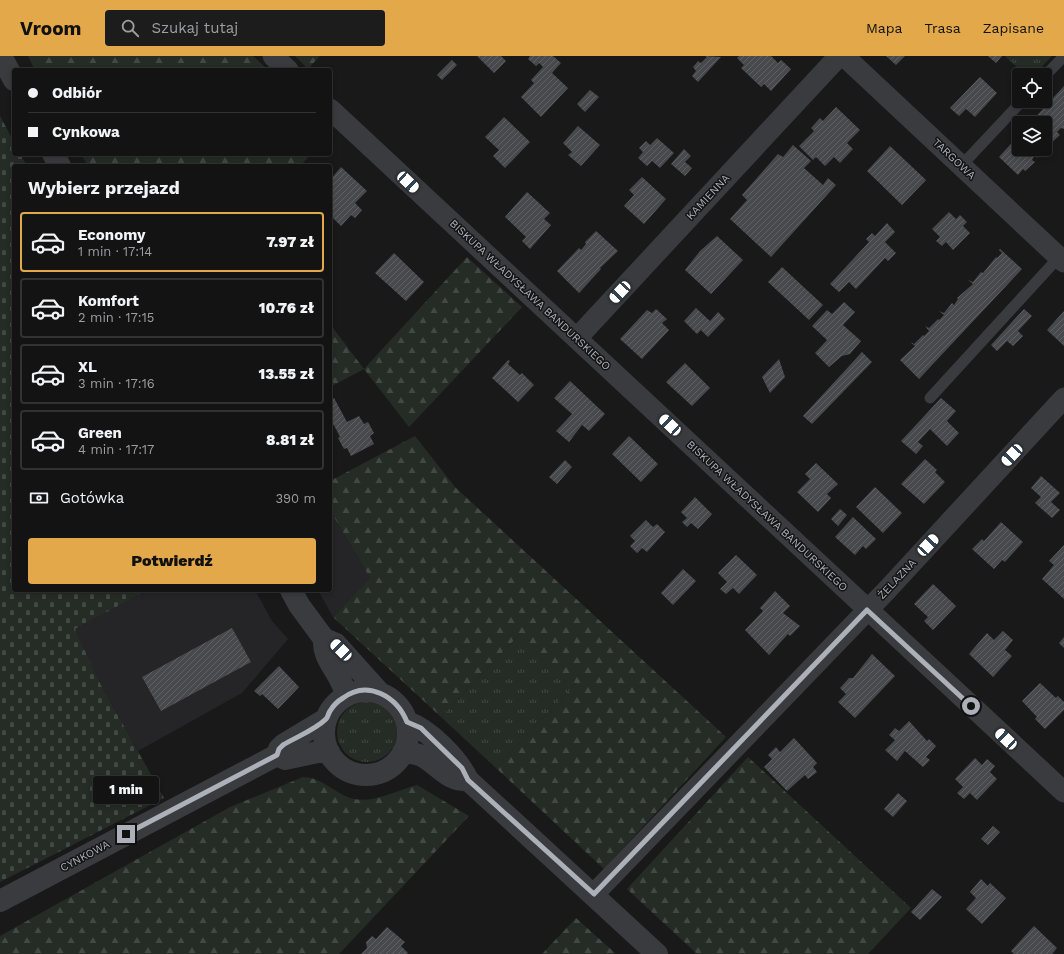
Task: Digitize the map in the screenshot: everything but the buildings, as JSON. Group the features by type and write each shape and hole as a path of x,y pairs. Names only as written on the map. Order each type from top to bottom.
{"street":[{"path":"1,56 12,76"},
{"path":"273,56 286,68"},
{"name":"KAMIENNA","path":"576,338 839,56"},
{"name":"TARGOWA","path":"844,56 1061,259"},
{"name":"BISKUPA WŁADYSŁAWA BANDURSKIEGO","path":"332,111 1064,792"},
{"name":"ŻELAZNA","path":"594,894 867,610 1064,398"},
{"path":"292,592 299,605 324,639 336,644 379,692 396,703 403,712 407,722 408,733 400,758 387,769 377,773 366,775 355,774 337,763 329,752 324,738 326,719 336,704 347,695 362,690 379,692"},
{"path":"324,639 327,659 337,674 347,695"},
{"name":"CYNKOWA","path":"0,901 277,755 279,749 283,745 326,719"},
{"path":"407,722 421,728 443,748 462,768 468,780 594,894 657,954"},
{"path":"277,755 285,759 318,752 329,752"},
{"path":"403,752 421,756 451,778 458,781 468,780"}],"lane":[{"path":"1052,69 1064,56"},
{"path":"961,166 1015,108"},
{"path":"930,398 1061,259"}],"shaded area":[{"path":"332,513 370,578 333,617 319,592 332,592"},
{"path":"144,592 256,592 272,621 288,639 242,693 138,751 101,685 75,629"}],"green space":[{"path":"28,56 253,56 266,68 34,68"},
{"path":"295,56 320,56 309,68 307,68"},
{"path":"1005,56 1052,56 1041,68 1018,68"},
{"path":"0,116 12,138 12,156 21,156 26,164 12,164 12,592 144,592 75,629 101,685 164,798 0,882"},
{"path":"82,156 309,156 302,164 87,164"},
{"path":"467,257 522,307 409,427 364,369"},
{"path":"332,327 364,369 332,386"},
{"path":"415,436 455,487 726,737 604,869 496,768 576,683 558,677 551,671 537,657 520,634 441,717 333,617 370,578 332,513 332,480"},
{"path":"521,633 547,668 576,683 496,768 441,717"},
{"path":"361,702 373,702 384,707 392,715 397,726 395,744 384,757 373,762 361,762 350,757 342,749 337,738 337,726 342,715 350,707"},
{"path":"748,757 911,908 868,954 697,954 627,889"},
{"path":"303,777 320,781 345,796 363,800 381,797 417,785 469,816 339,954 0,954 0,936 230,807"},
{"path":"576,918 616,954 542,954"}],"route":[{"path":"126,834 277,755 279,749 283,745 326,719 330,710 347,695 362,690 379,692 389,697 396,703 403,712 407,722 421,728 443,748 462,768 468,780 594,894 867,610 971,706"}]}
